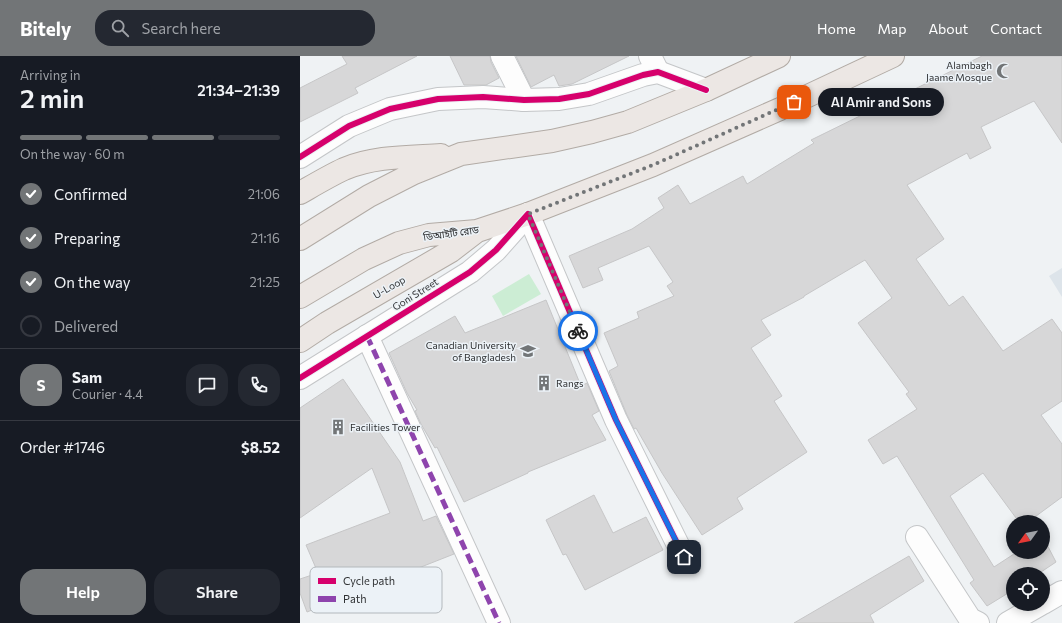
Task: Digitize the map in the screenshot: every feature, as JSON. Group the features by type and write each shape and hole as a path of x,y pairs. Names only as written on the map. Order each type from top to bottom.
{"main road":[{"path":"300,193 344,169 383,159 460,154 552,141 628,122 706,90 779,56"},
{"name":"ডিআইটি রোড","path":"300,297 364,259 399,243 428,235 477,231 528,214 653,165 780,109 893,56"},
{"path":"300,239 369,196 414,172 460,154"},
{"name":"U-Loop","path":"300,341 451,251 477,231"}],"street":[{"path":"502,56 524,100"},
{"path":"300,157 349,126 390,109 438,99 483,97 524,100 559,99 589,94 643,75 654,64 706,90"},
{"path":"528,214 616,420 684,557"},
{"name":"Goni Street","path":"300,378 470,272 496,250 528,214"},
{"path":"367,336 498,623"},
{"path":"917,537 970,620 978,623"},
{"path":"1050,599 1062,592"},
{"path":"1008,623 1028,611"}],"shaded area":[{"path":"1062,268 1062,297 1049,276"}],"green space":[{"path":"529,274 541,294 503,316 492,296"}],"building":[{"path":"342,56 417,56 355,88 358,93 300,122 300,88 347,64"},
{"path":"450,56 490,56 491,62 499,78 486,85 464,85"},
{"path":"516,56 629,56 572,84 559,86 554,75 531,87"},
{"path":"982,56 1062,56 1062,143 1034,101 981,127 991,148 970,159 967,153 907,185 944,239 916,259 949,306 963,296 1003,351 1052,319 1062,333 1062,401 1041,415 1062,444 1062,497 1038,515 1014,515 983,473 950,496 994,567 1006,559 1050,559 1050,550 1056,562 1048,567 1006,567 1006,594 987,606 970,583 974,580 897,456 883,464 868,440 917,409 906,394 909,392 858,323 892,298 865,260 804,297 761,320 771,335 751,348 782,396 774,401 807,452 737,498 743,509 702,535 662,473 636,428 634,429 609,371 618,366 604,333 639,318 637,312 674,296 667,286 673,282 649,246 598,268 603,280 583,288 569,256 632,229 664,208 658,198 678,185 690,204 743,176 747,184 814,143 811,140"},
{"path":"546,300 581,386 587,383 599,411 592,415 606,440 528,472 464,502 437,447 435,448 421,424 415,411 417,410 407,393 389,353 455,316 465,333"},
{"path":"343,379 400,462 423,521 436,516 454,554 421,567 315,567 306,545 390,513 372,468 300,518 300,408"},
{"path":"594,495 613,533 646,517 663,550 585,590 566,554 563,555 546,520"},
{"path":"909,556 924,581 870,615 874,623 794,623"},
{"path":"310,576 310,611 307,612 300,593 300,579"}],"marked path":[{"path":"367,336 499,623"}],"cycle path":[{"path":"300,157 349,126 390,109 438,99 483,97 524,100 559,99 589,94 643,75 658,72 706,90"},
{"path":"300,378 470,272 496,250 528,214 616,420 684,557"}],"way so far":[{"path":"578,331 528,214 653,165 794,102"}],"place":[{"name":"Alambagh Jaame Mosque","path":"1004,71"},
{"name":"Al Amir and Sons","path":"794,102"},
{"name":"Canadian University of Bangladesh","path":"528,351"},
{"name":"Rangs","path":"544,383"},
{"name":"Facilities Tower","path":"338,427"}],"route":[{"path":"578,331 616,420 684,557"}]}
